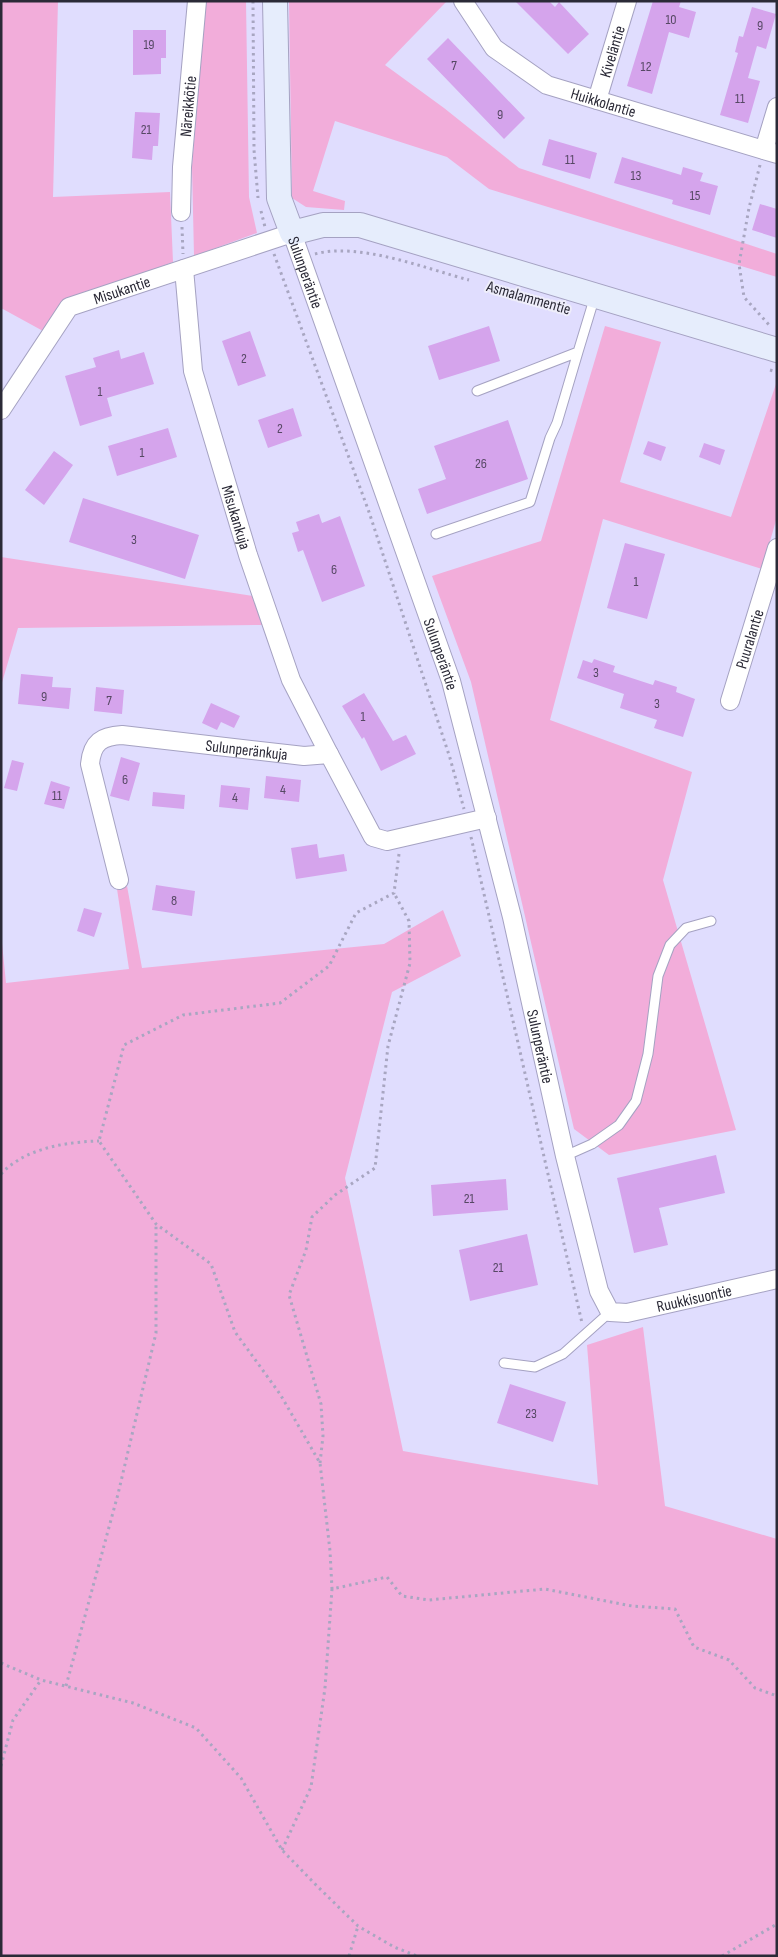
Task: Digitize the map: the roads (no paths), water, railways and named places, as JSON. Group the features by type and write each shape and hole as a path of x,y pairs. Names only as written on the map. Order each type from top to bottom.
{"street":[{"name":"Näreikkötie","path":"181,212 182,167 197,1"},
{"name":"Sulunperäntie","path":"275,1 279,198 452,681 512,917 565,1156 599,1291 610,1312"},
{"name":"Huikkolantie","path":"463,1 494,48 547,85 770,152"},
{"name":"Kiveläntie","path":"597,100 627,1"},
{"path":"770,152 777,108"},
{"name":"Asmalammentie","path":"292,233 323,225 360,225 772,349"},
{"name":"Misukantie","path":"1,410 69,307 292,233"},
{"name":"Misukankuja","path":"184,268 193,371 242,537 291,680 329,754"},
{"name":"Puuralantie","path":"730,701 777,548"},
{"name":"Sulunperänkuja","path":"120,880 90,764 91,754 96,745 107,736 122,735 304,756 329,754"},
{"path":"329,754 373,837 387,841 487,818"},
{"name":"Ruukkisuontie","path":"610,1312 627,1313 777,1279"}],"lane":[{"path":"436,534 530,502 550,438 557,424 595,296"},
{"path":"477,391 578,352"},
{"path":"565,1156 592,1144 619,1125 636,1101 648,1054 658,976 670,945 686,928 710,921"},
{"path":"504,1362 535,1367 563,1354 610,1312"}]}
